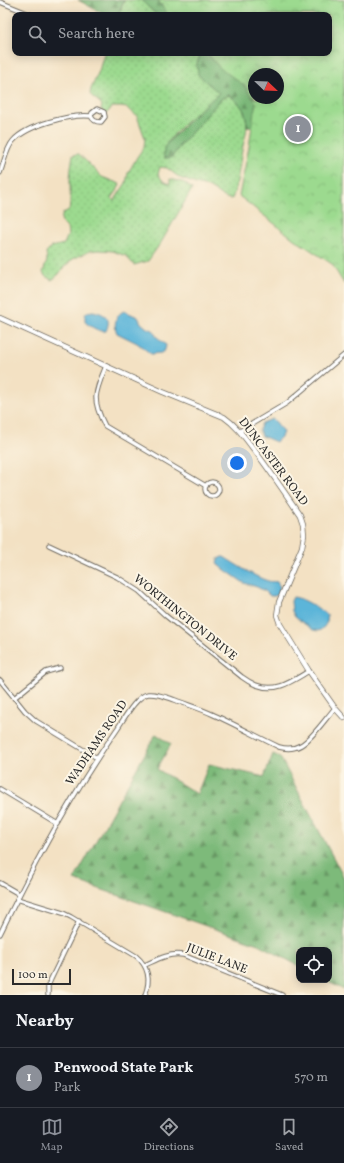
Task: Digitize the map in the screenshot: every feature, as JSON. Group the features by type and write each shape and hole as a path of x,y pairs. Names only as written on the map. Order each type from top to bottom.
{"street":[{"path":"0,2 25,12"},
{"path":"0,173 10,145 26,130 64,118 74,116 91,116"},
{"name":"DUNCASTER ROAD","path":"0,318 163,392 224,417 233,423 240,431 300,514 303,524 304,535 302,547 279,602 277,615 280,624 309,671 335,708 344,718"},
{"path":"240,431 287,403 344,355"},
{"path":"106,366 97,389 96,404 104,426 206,486"},
{"name":"WORTHINGTON DRIVE","path":"49,545 117,577 139,592 166,616 254,685 265,688 283,686 309,671"},
{"path":"14,698 46,672 60,668"},
{"path":"0,680 14,698 36,721 97,758"},
{"name":"WADHAMS ROAD","path":"0,934 19,894 74,794 137,701 147,694 163,696 213,714 283,748 296,747 302,744 312,735 335,708"},
{"path":"0,789 58,824"},
{"path":"0,883 19,894"},
{"path":"17,899 63,913 79,921 136,956 145,965 148,974 148,983 145,995"},
{"path":"48,995 48,986 79,921"},
{"name":"JULIE LANE","path":"145,965 168,955 183,955 282,995"}],"green space":[{"path":"78,0 124,0 119,12 100,12"},
{"path":"125,0 142,0 154,12 119,12"},
{"path":"142,0 344,0 344,156 259,131 247,126 246,116 242,108 229,95 222,98 171,158 164,158 164,148 166,145 205,105 219,93 198,75 197,64 200,56 332,56 332,12 154,12"},
{"path":"158,0 344,0 344,284 332,264 294,239 239,196 256,104 284,104 284,68 248,68 248,91 245,86 220,68 210,56 332,56 332,12 166,12"},
{"path":"103,56 200,56 197,64 220,93 182,126 164,148 171,158 222,98 229,95 242,107 247,121 236,187 232,199 226,198 208,187 180,178 167,168 160,167 158,174 163,181 170,184 170,179 185,183 192,189 162,241 148,261 134,265 126,256 113,251 90,251 73,259 52,280 45,276 43,272 47,261 46,252 51,247 64,244 68,235 67,228 61,219 63,213 69,210 70,173 73,155 79,154 102,177 120,184 112,198 114,201 126,183 128,173 144,147 145,138 137,116 127,108 121,107 112,107 105,114 101,110 101,103 90,94"},
{"path":"156,734 171,744 157,769 197,794 209,764 264,777 273,754 280,757 344,878 344,990 331,983 332,983 332,947 296,947 296,964 258,944 74,880"}],"water":[{"path":"93,311 101,313 108,319 106,331 95,329 85,322 85,315 87,312"},
{"path":"124,311 138,317 141,323 147,328 153,330 156,336 166,345 165,350 161,353 151,354 137,343 117,333 115,327 116,320 121,312"},
{"path":"272,419 283,432 281,437 276,442 262,436 259,430 262,423"},
{"path":"222,557 257,577 268,581 277,582 280,587 278,594 275,596 270,596 265,591 257,587 244,583 218,565 218,559"},
{"path":"293,597 301,599 320,609 327,615 326,624 318,631 313,630 295,617 292,611 291,601"}],"place":[{"name":"Penwood State Park","path":"298,129"}]}
